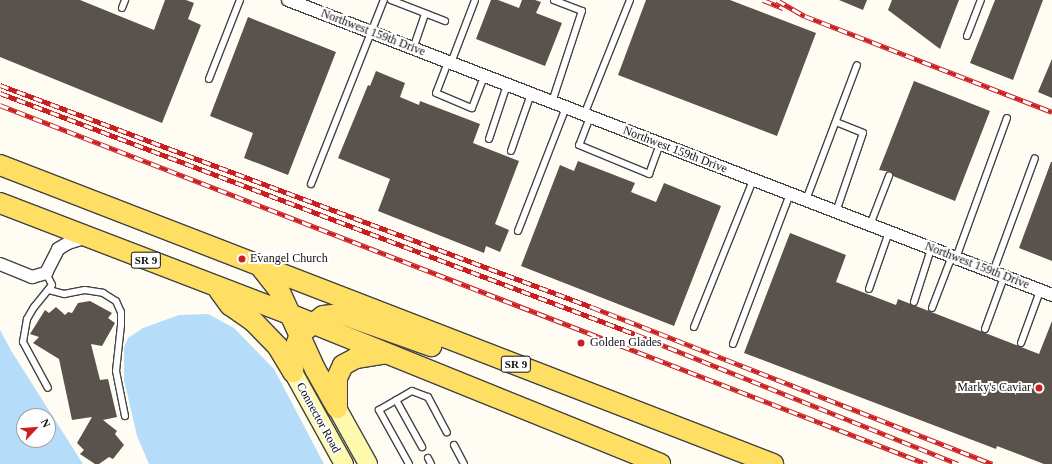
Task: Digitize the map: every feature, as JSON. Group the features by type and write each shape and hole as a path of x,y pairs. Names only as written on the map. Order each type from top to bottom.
{"main road":[{"name":"SR 9","path":"0,165 772,464"},
{"name":"SR 9","path":"0,203 292,315"},
{"path":"260,266 279,290 292,315 305,329 337,408"},
{"path":"217,287 230,305 254,322 278,347 293,372"},
{"path":"293,372 295,348 305,329 323,316 342,314 438,349 473,348"},
{"path":"305,329 386,353 660,464"},
{"path":"337,408 337,378 343,365 356,358 386,353"},
{"name":"Connector Road","path":"293,372 344,464"},
{"name":"Connector Road","path":"337,408 368,464"}],"street":[{"name":"Northwest 159th Drive","path":"293,2 1052,295"},
{"path":"0,264 32,276 43,274 58,249 68,242 88,237"}],"lane":[{"path":"122,8 125,0"},
{"path":"209,79 240,0"},
{"path":"311,184 384,0"},
{"path":"391,0 445,21"},
{"path":"475,0 436,93 472,108 484,76"},
{"path":"552,102 582,11 554,0"},
{"path":"630,0 587,116 579,145 649,174 660,144"},
{"path":"967,36 981,0"},
{"path":"413,49 426,14"},
{"path":"806,200 857,65"},
{"path":"488,139 507,85"},
{"path":"511,151 531,94"},
{"path":"518,231 566,107"},
{"path":"932,308 954,257 1007,118"},
{"path":"836,122 863,133 836,212"},
{"path":"985,329 999,275 1036,158"},
{"path":"870,225 889,176"},
{"path":"694,327 753,180"},
{"path":"733,344 790,194"},
{"path":"869,289 889,232"},
{"path":"914,302 931,248"},
{"path":"43,274 52,285 34,307 27,319 23,342 48,388"},
{"path":"49,290 64,294 85,290 103,293 116,301 120,312 121,325 116,371 125,416"},
{"path":"1021,343 1040,291"},
{"path":"409,464 379,410 412,391 428,397 447,432"},
{"path":"396,400 422,447"},
{"path":"454,445 464,464"}],"water":[{"path":"208,314 234,328 274,369 324,464 149,464 137,436 124,380 124,347 128,338 143,328 179,315"},
{"path":"0,330 48,408 16,408 16,448 56,448 56,421 83,464 0,464"}],"building":[{"path":"0,0 80,0 154,30 165,0 186,0 194,3 188,19 201,25 162,123 0,57"},
{"path":"491,0 498,0 519,8 522,0 535,0 541,2 536,13 562,23 545,66 476,39"},
{"path":"646,0 730,0 816,33 777,136 618,75"},
{"path":"839,0 867,0 863,10"},
{"path":"892,0 959,0 940,49 888,10"},
{"path":"995,0 1043,0 1013,80 970,63"},
{"path":"248,17 336,52 288,175 244,158 253,133 210,116"},
{"path":"1052,59 1052,98 1038,92"},
{"path":"376,71 405,83 400,97 419,105 420,101 480,124 473,143 519,161 495,224 509,230 500,252 486,246 484,253 378,211 390,179 338,158 368,85 370,86"},
{"path":"914,81 990,111 955,201 893,176 891,172 879,170"},
{"path":"578,161 635,183 631,192 656,202 664,183 721,206 674,326 521,266 560,165 574,171"},
{"path":"1052,162 1052,261 1019,248"},
{"path":"790,233 846,255 836,282 896,305 898,299 1039,354 1052,321 1052,464 1044,464 997,446 996,449 744,353"},
{"path":"90,301 112,313 108,318 115,323 102,346 91,344 100,380 108,379 117,417 103,420 117,431 115,434 124,445 113,459 109,457 99,464 95,464 80,454 84,450 77,443 92,417 72,420 59,359 33,343 39,337 30,334 45,310 49,313 56,307 65,315 68,312 72,313 78,303"}],"railway":[{"path":"763,0 783,8"},
{"path":"777,0 805,16 1052,112"},
{"path":"0,85 592,307 992,464"},
{"path":"0,93 635,334 958,464"},
{"path":"0,105 927,464"}],"place":[{"name":"Evangel Church","path":"242,259"},
{"name":"Golden Glades","path":"581,343"},
{"name":"Marky's Caviar","path":"1039,388"}]}
